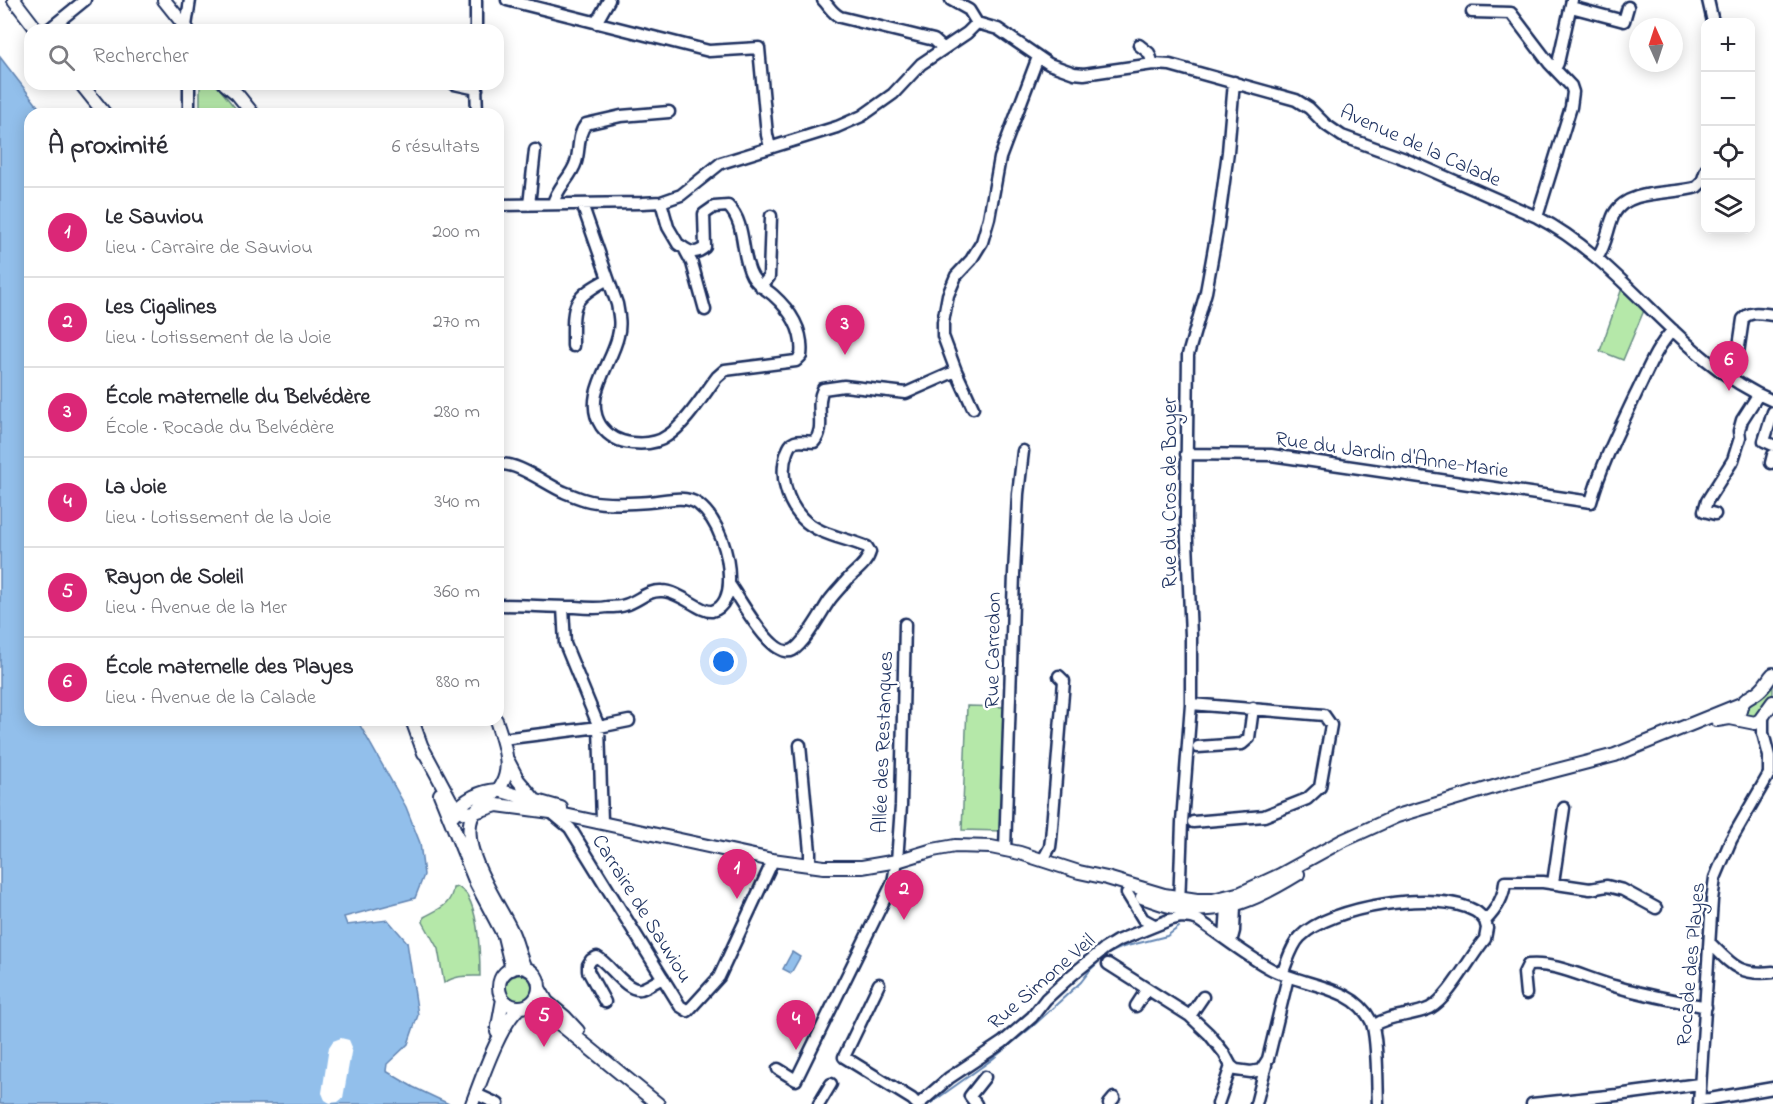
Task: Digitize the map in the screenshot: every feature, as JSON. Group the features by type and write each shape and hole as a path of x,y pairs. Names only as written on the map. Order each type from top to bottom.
{"main road":[{"path":"14,0 33,24"},
{"path":"164,0 184,24"},
{"path":"86,90 100,108"},
{"path":"232,90 248,108"},
{"path":"421,745 451,801 465,813 497,805 551,812 772,860 810,866 862,867 897,861 955,846 1005,850 1107,878 1179,903 1213,900 1241,894 1342,841 1397,816 1507,783 1615,755 1741,704 1761,690 1773,674"},
{"path":"1695,723 1730,718 1758,722 1773,702"},
{"path":"1741,704 1740,712 1747,721"},
{"path":"414,726 476,883 504,936 512,969"},
{"path":"498,726 508,762 518,780 535,800"},
{"path":"508,762 504,779 498,790 480,805 470,824 472,849 483,879 512,932 519,956 525,968 537,978 539,988 547,1002 619,1072"},
{"path":"451,821 462,804 489,790 498,790 617,826"},
{"path":"1079,872 1127,893 1205,909 1231,905 1268,892 1345,845 1356,835"},
{"path":"525,968 512,969 503,975 499,991 503,999 511,1005 541,1010 549,1015 658,1104"},
{"path":"474,1099 505,1027 514,1012 537,996 539,988"},
{"path":"488,1065 503,999"}],"street":[{"path":"55,24 85,0"},
{"path":"476,0 476,24"},
{"path":"507,0 709,51 759,48 770,147"},
{"path":"596,23 609,0"},
{"path":"823,0 840,17 934,40 943,48"},
{"name":"Avenue de la Calade","path":"951,0 969,10 977,23 998,29 1038,57 1065,71 1084,74 1153,64 1170,65 1296,100 1342,136 1405,159 1537,217 1556,227 1597,258 1718,370 1758,395 1773,401"},
{"path":"1708,0 1712,18"},
{"path":"176,14 190,1"},
{"path":"187,24 190,1"},
{"path":"1555,69 1572,4 1624,21 1628,7"},
{"path":"1472,12 1511,13 1571,86 1573,98 1537,217"},
{"path":"504,205 661,202 681,195 721,163 837,127 867,113 887,98 913,71 967,33 977,23"},
{"path":"1139,45 1149,53 1153,64"},
{"path":"973,408 947,350 943,322 948,295 956,276 971,260 982,242 989,218 1000,158 1038,57"},
{"name":"Rue du Cros de Boyer","path":"1179,903 1180,856 1191,704 1191,636 1186,518 1188,355 1206,292 1217,232 1228,152 1234,82"},
{"path":"189,108 191,90"},
{"path":"476,90 477,108"},
{"path":"553,204 559,188 572,173 577,161 580,135 586,124 621,116 669,112"},
{"path":"529,205 534,150"},
{"path":"1597,258 1604,249 1615,213 1626,203 1649,194 1697,187 1703,180"},
{"path":"582,204 617,304 620,320 618,337 597,390 598,420 607,435 622,442 634,444 649,443 665,438 676,429 725,370 796,361 801,356 801,338 796,321 772,293 753,278 748,268 739,224 734,212 728,206 714,207 704,214 705,247 699,252 691,252 678,244 668,227 661,202"},
{"path":"762,287 769,277 771,216"},
{"path":"684,248 697,275 705,310"},
{"path":"573,346 573,312 577,303 583,294 608,279"},
{"path":"1736,367 1743,319 1752,313 1773,315"},
{"name":"Rue du Jardin d'Anne-Marie","path":"1186,454 1271,455 1591,502 1604,463 1644,378 1660,345 1673,330"},
{"path":"729,584 766,637 785,651 794,650 847,579 868,559 870,552 867,547 810,525 801,517 792,505 783,472 789,446 797,441 814,442 819,436 819,398 823,389 844,386 906,393 956,371"},
{"path":"1715,514 1704,511 1707,501 1732,460 1740,438 1742,420 1758,395"},
{"path":"1773,412 1764,441 1773,445"},
{"name":"Rue Carredon","path":"1005,850 1014,574 1018,494 1023,451"},
{"path":"504,464 513,466 564,492 591,501 620,503 677,499 698,504 712,520 721,538 726,554 729,584 727,597 712,611 705,610 679,594 663,590 647,592 626,605 604,608 504,605"},
{"path":"563,607 565,644 599,727 602,821"},
{"name":"Allée des Restanques","path":"778,1069 796,1080 893,882 901,806 905,624"},
{"path":"1047,862 1052,853 1050,847 1064,681 1059,676"},
{"path":"1191,704 1324,715 1331,725 1320,787 1307,799 1264,816 1193,822"},
{"path":"1198,747 1242,744 1249,738 1253,708"},
{"name":"Rocade des Playes","path":"1699,1102 1715,878 1731,840 1769,774 1769,756 1763,733 1763,716"},
{"path":"502,739 629,721"},
{"path":"1747,721 1763,733"},
{"path":"800,746 810,866"},
{"path":"1553,883 1564,808"},
{"name":"Carraire de Sauviou","path":"551,812 570,828 680,1006 688,1011 719,977 772,860"},
{"name":"Carraire de Sauviou","path":"570,828 580,818"},
{"path":"1485,921 1495,911 1505,888 1505,882 1553,883 1590,889 1607,886 1623,890 1656,909"},
{"path":"1127,893 1143,919 1154,925"},
{"path":"1228,940 1231,905 1241,894"},
{"path":"1213,900 1231,905"},
{"path":"1256,1104 1285,976 1299,938 1326,921 1361,909 1397,902 1450,904 1478,912 1487,928 1485,939 1440,1001 1429,1008 1390,1018 1373,1026 1378,1104"},
{"name":"Rue Simone Veil","path":"918,1104 949,1078 1002,1042 1032,1017 1046,999 1072,975 1104,949 1154,925 1181,917 1192,918 1285,976 1350,999 1364,1011 1373,1026"},
{"path":"1710,943 1737,968 1755,973 1773,972"},
{"path":"605,1002 588,971 591,960 597,957 634,989 642,989 663,978"},
{"path":"1108,964 1190,1016 1209,1034 1236,1070 1251,1072 1261,1070 1268,1059"},
{"path":"1526,994 1524,973 1528,965 1537,964 1586,976 1613,986 1706,1007"},
{"path":"879,984 844,1057 918,1104"},
{"path":"1136,1006 1147,989"},
{"path":"1190,1016 1203,997"},
{"path":"1218,1104 1231,1066"},
{"path":"976,1104 970,1096 985,1077"},
{"path":"819,1104 831,1084"},
{"path":"1532,1104 1618,1100 1699,1084"},
{"path":"1699,1102 1773,1088"},
{"path":"474,1099 498,1104"}],"green space":[{"path":"200,90 221,90 235,108 200,108"},
{"path":"1622,288 1645,308 1623,360 1600,351"},
{"path":"1773,674 1773,702 1747,722 1740,706"},
{"path":"967,706 1006,707 1003,831 962,830"},
{"path":"458,887 467,896 475,914 480,976 457,977 444,983 438,949 423,922 424,917 447,903 453,888"},
{"path":"519,975 528,979 532,988 528,997 519,1001 510,997 506,988 510,979"}],"water":[{"path":"0,57 39,108 24,108 24,726 360,726 406,807 420,843 424,875 415,898 344,917 347,925 388,920 407,942 418,1015 408,1044 387,1064 386,1071 449,1104 0,1104"},
{"path":"792,952 800,957 791,973 783,969"}],"pier":[{"path":"341,1038 349,1040 352,1047 343,1098 338,1102 330,1103 325,1100 322,1093 329,1047 333,1041"}],"waterway":[{"path":"931,1103 990,1061 1033,1026 1081,982 1107,954 1123,947 1167,936 1179,927"}],"place":[{"name":"École maternelle du Belvédère","path":"845,355"},
{"name":"École maternelle des Playes","path":"1729,391"},
{"name":"Le Sauviou","path":"737,899"},
{"name":"Les Cigalines","path":"904,920"},
{"name":"Rayon de Soleil","path":"544,1047"},
{"name":"La Joie","path":"796,1050"}]}
